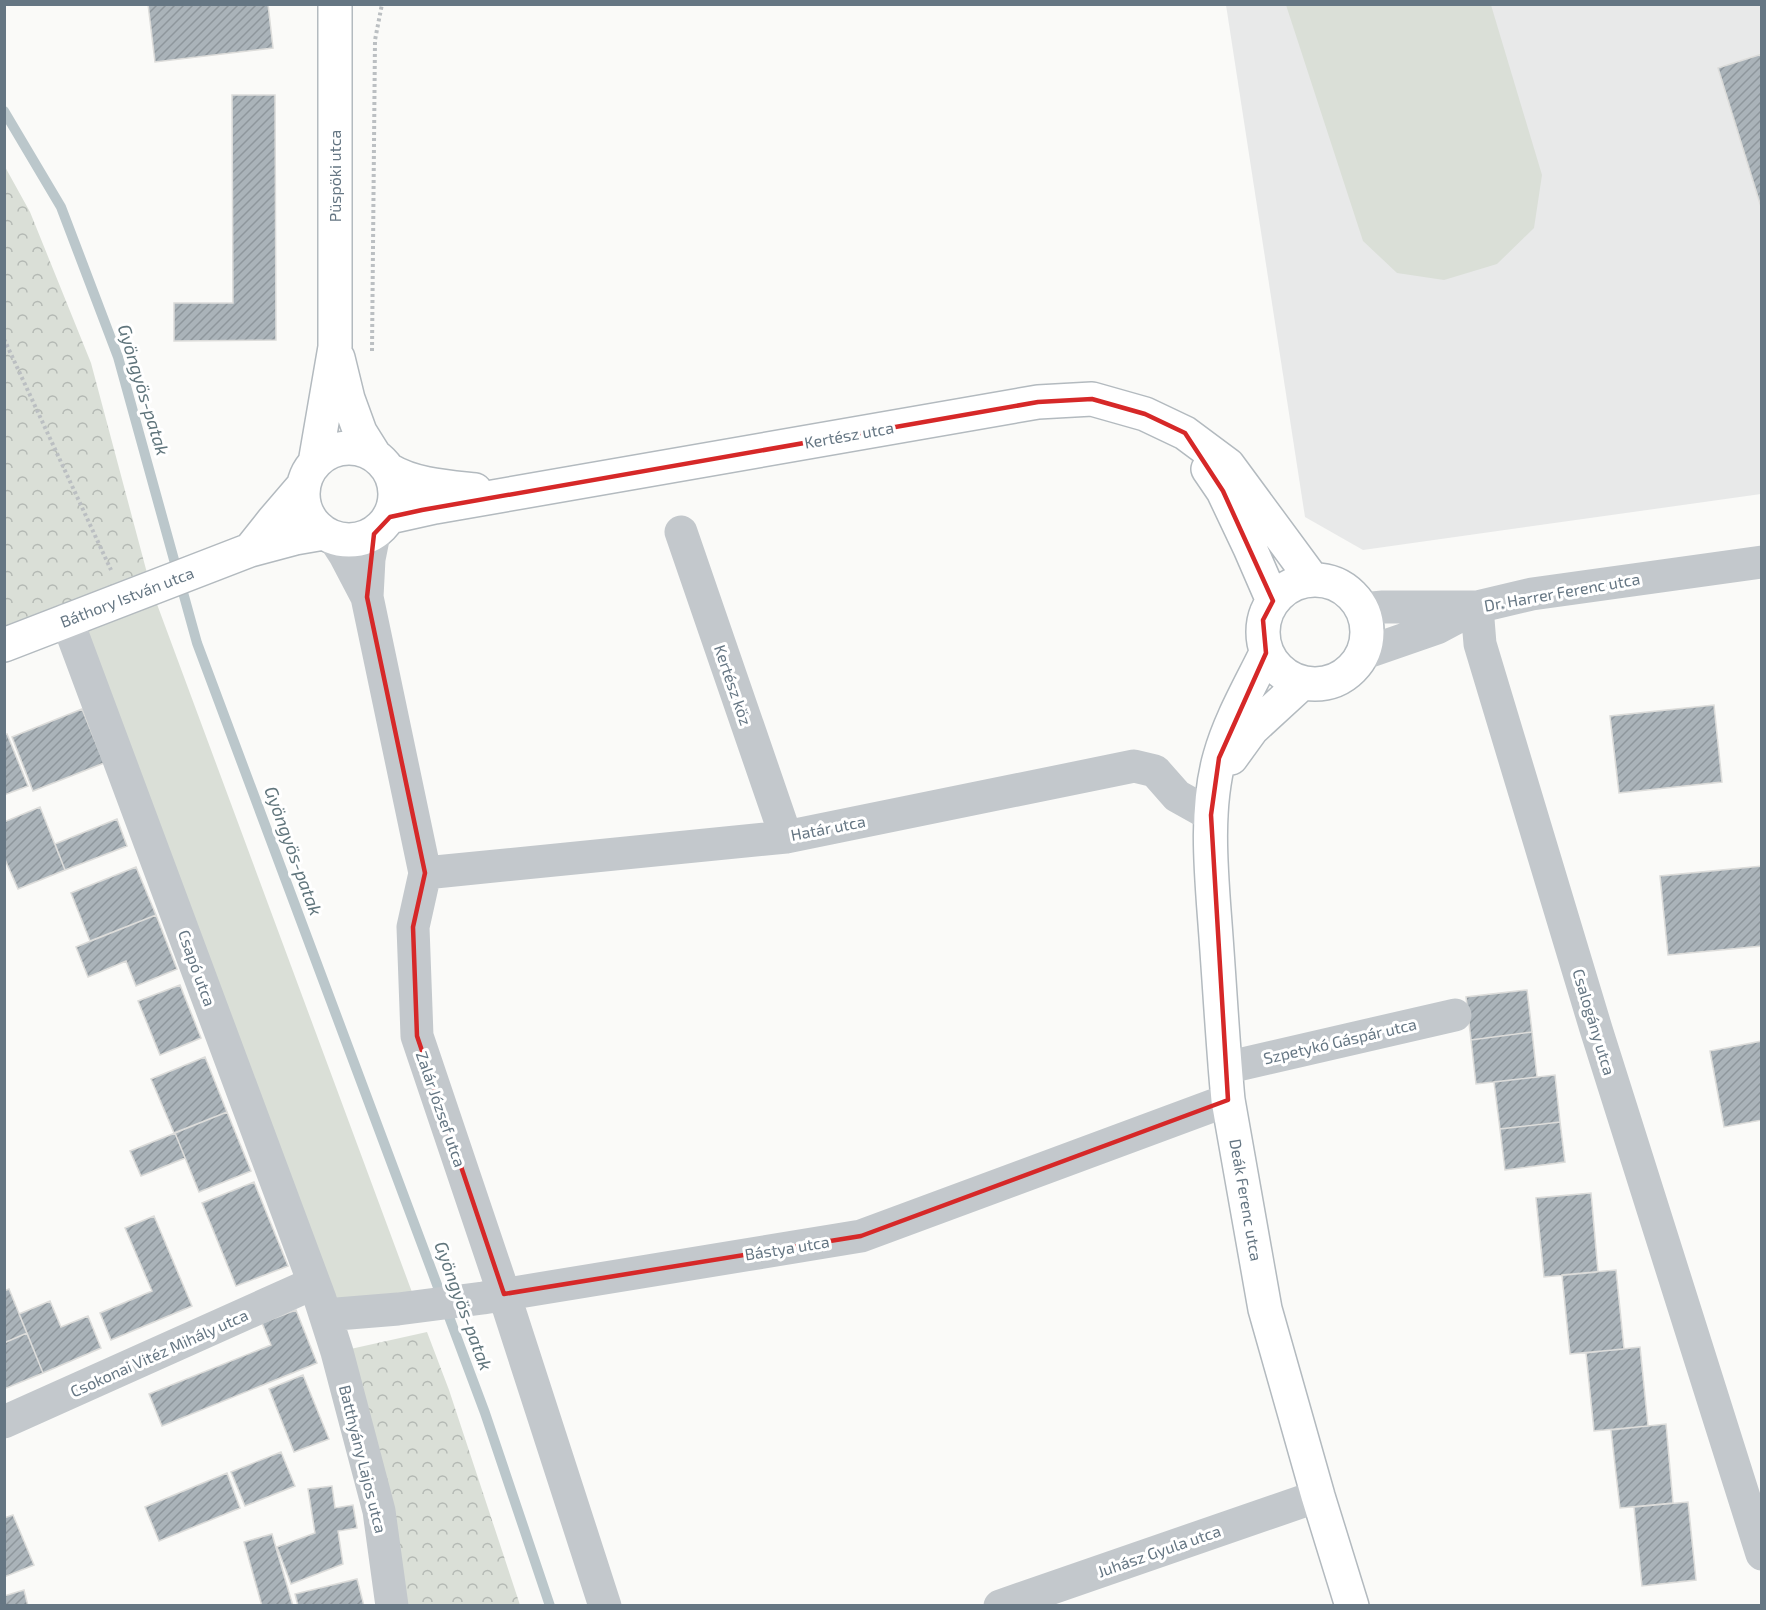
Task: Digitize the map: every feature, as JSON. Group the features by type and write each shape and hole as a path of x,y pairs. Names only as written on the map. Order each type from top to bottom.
{"street":[{"name":"Püspöki utca","path":"335,4 335,348"},
{"path":"335,348 360,432 394,481 396,493 394,506 382,525 369,559 367,597"},
{"path":"335,348 303,500 306,513 313,524 329,536 345,555 367,597"},
{"name":"Kertész utca","path":"382,525 429,508 1026,404 1065,399 1092,399 1144,414 1185,432 1228,465 1312,579"},
{"path":"1185,432 1223,491 1273,601"},
{"path":"250,550 309,474 331,452 350,448 363,450 400,477 434,485 510,495"},
{"path":"329,536 347,541 361,539 382,525"},
{"name":"Kertész köz","path":"681,532 786,837"},
{"name":"Báthory István utca","path":"4,645 250,550 295,538 329,536"},
{"name":"Dr. Harrer Ferenc utca","path":"1362,609 1477,607 1532,594 1761,562"},
{"path":"1312,579 1342,586 1354,596 1367,624 1362,654 1352,668 1338,679 1322,683 1302,682 1289,677 1276,667 1266,653 1262,637 1263,620 1273,601 1281,592 1295,583 1312,579"},
{"name":"Zalár József utca","path":"367,597 425,873 413,927 417,1036 494,1296 605,1605"},
{"path":"1362,654 1437,628 1477,607"},
{"name":"Csalogány utca","path":"1477,607 1480,644 1486,666 1599,1040 1761,1554"},
{"name":"Csapó utca","path":"67,620 325,1316"},
{"path":"1215,782 1219,758 1229,729 1266,653"},
{"path":"1215,782 1252,729 1302,682"},
{"name":"Határ utca","path":"425,873 786,837 1134,766 1155,771 1178,796 1211,815"},
{"name":"Deák Ferenc utca","path":"1215,782 1211,815 1212,879 1228,1100 1265,1309 1318,1496 1352,1605"},
{"name":"Szpetykó Gáspár utca","path":"1225,1068 1455,1015"},
{"name":"Bástya utca","path":"325,1316 494,1296 861,1236 1228,1100"},
{"name":"Csokonai Vitéz Mihály utca","path":"4,1422 314,1283"},
{"name":"Batthyány Lajos utca","path":"325,1316 337,1352 379,1511 392,1605"},
{"name":"Juhász Gyula utca","path":"1000,1605 1318,1496"}],"path":[{"path":"371,360 375,40 382,4"},
{"path":"4,339 137,593"}],"highlighted area":[{"path":"1092,399 1145,414 1185,433 1223,491 1273,601 1263,620 1266,653 1219,758 1211,815 1228,1100 861,1236 504,1294 417,1036 413,927 425,873 367,597 374,534 390,517 422,510 1038,402"}],"shaded area":[{"path":"1226,5 1761,5 1761,494 1363,550 1305,517"}],"green space":[{"path":"1286,5 1491,5 1542,175 1534,228 1497,264 1444,280 1397,273 1363,241"},
{"path":"4,165 30,212 91,363 151,588 4,645"},
{"path":"151,588 416,1303 320,1299 67,620"},
{"path":"427,1332 449,1390 520,1605 392,1605 337,1352"}],"building":[{"path":"148,4 268,4 273,48 155,62"},
{"path":"1762,54 1762,210 1718,68"},
{"path":"232,95 275,95 276,340 174,341 174,303 233,303"},
{"path":"1714,705 1722,782 1619,793 1610,716"},
{"path":"82,709 104,763 33,791 12,737"},
{"path":"7,734 28,786 4,795 4,735"},
{"path":"40,807 65,870 18,889 4,857 4,822"},
{"path":"117,819 127,846 65,870 55,844"},
{"path":"1762,866 1762,946 1668,955 1660,876"},
{"path":"136,867 156,915 90,941 71,893"},
{"path":"156,915 177,969 136,986 126,961 88,977 76,947"},
{"path":"180,985 201,1038 160,1055 138,1001"},
{"path":"1527,990 1532,1032 1471,1040 1466,997"},
{"path":"1532,1032 1537,1077 1476,1084 1471,1040"},
{"path":"1762,1041 1762,1120 1724,1127 1710,1051"},
{"path":"205,1057 227,1112 174,1133 151,1079"},
{"path":"1555,1075 1560,1122 1500,1129 1494,1082"},
{"path":"227,1112 251,1171 199,1192 175,1133"},
{"path":"1560,1122 1565,1162 1505,1170 1500,1129"},
{"path":"175,1133 185,1158 141,1176 130,1151"},
{"path":"254,1182 288,1266 236,1286 202,1203"},
{"path":"1591,1193 1598,1272 1544,1277 1536,1198"},
{"path":"154,1216 192,1306 111,1340 100,1313 152,1291 125,1228"},
{"path":"1616,1270 1624,1349 1570,1354 1562,1275"},
{"path":"9,1289 27,1333 6,1342 4,1338 4,1291"},
{"path":"50,1301 61,1327 88,1316 101,1348 43,1373 19,1314"},
{"path":"296,1310 317,1363 162,1426 149,1394 271,1345 262,1323"},
{"path":"27,1333 43,1373 4,1389 4,1343"},
{"path":"1640,1347 1648,1426 1594,1431 1586,1353"},
{"path":"303,1375 329,1439 294,1452 269,1389"},
{"path":"1666,1424 1673,1503 1620,1508 1611,1430"},
{"path":"281,1452 295,1486 245,1506 231,1472"},
{"path":"227,1473 240,1508 159,1541 145,1507"},
{"path":"332,1486 335,1508 353,1505 357,1528 338,1531 343,1564 291,1584 277,1547 315,1533 308,1489"},
{"path":"1688,1502 1696,1580 1642,1586 1634,1507"},
{"path":"13,1515 34,1565 4,1577 4,1518"},
{"path":"272,1534 293,1606 262,1606 244,1542"},
{"path":"357,1579 364,1606 298,1606 295,1594"},
{"path":"24,1590 28,1606 4,1606 4,1596"}],"waterway":[{"name":"Gyöngyös-patak","path":"4,111 61,207 118,357 197,643 485,1413 550,1606"}]}
